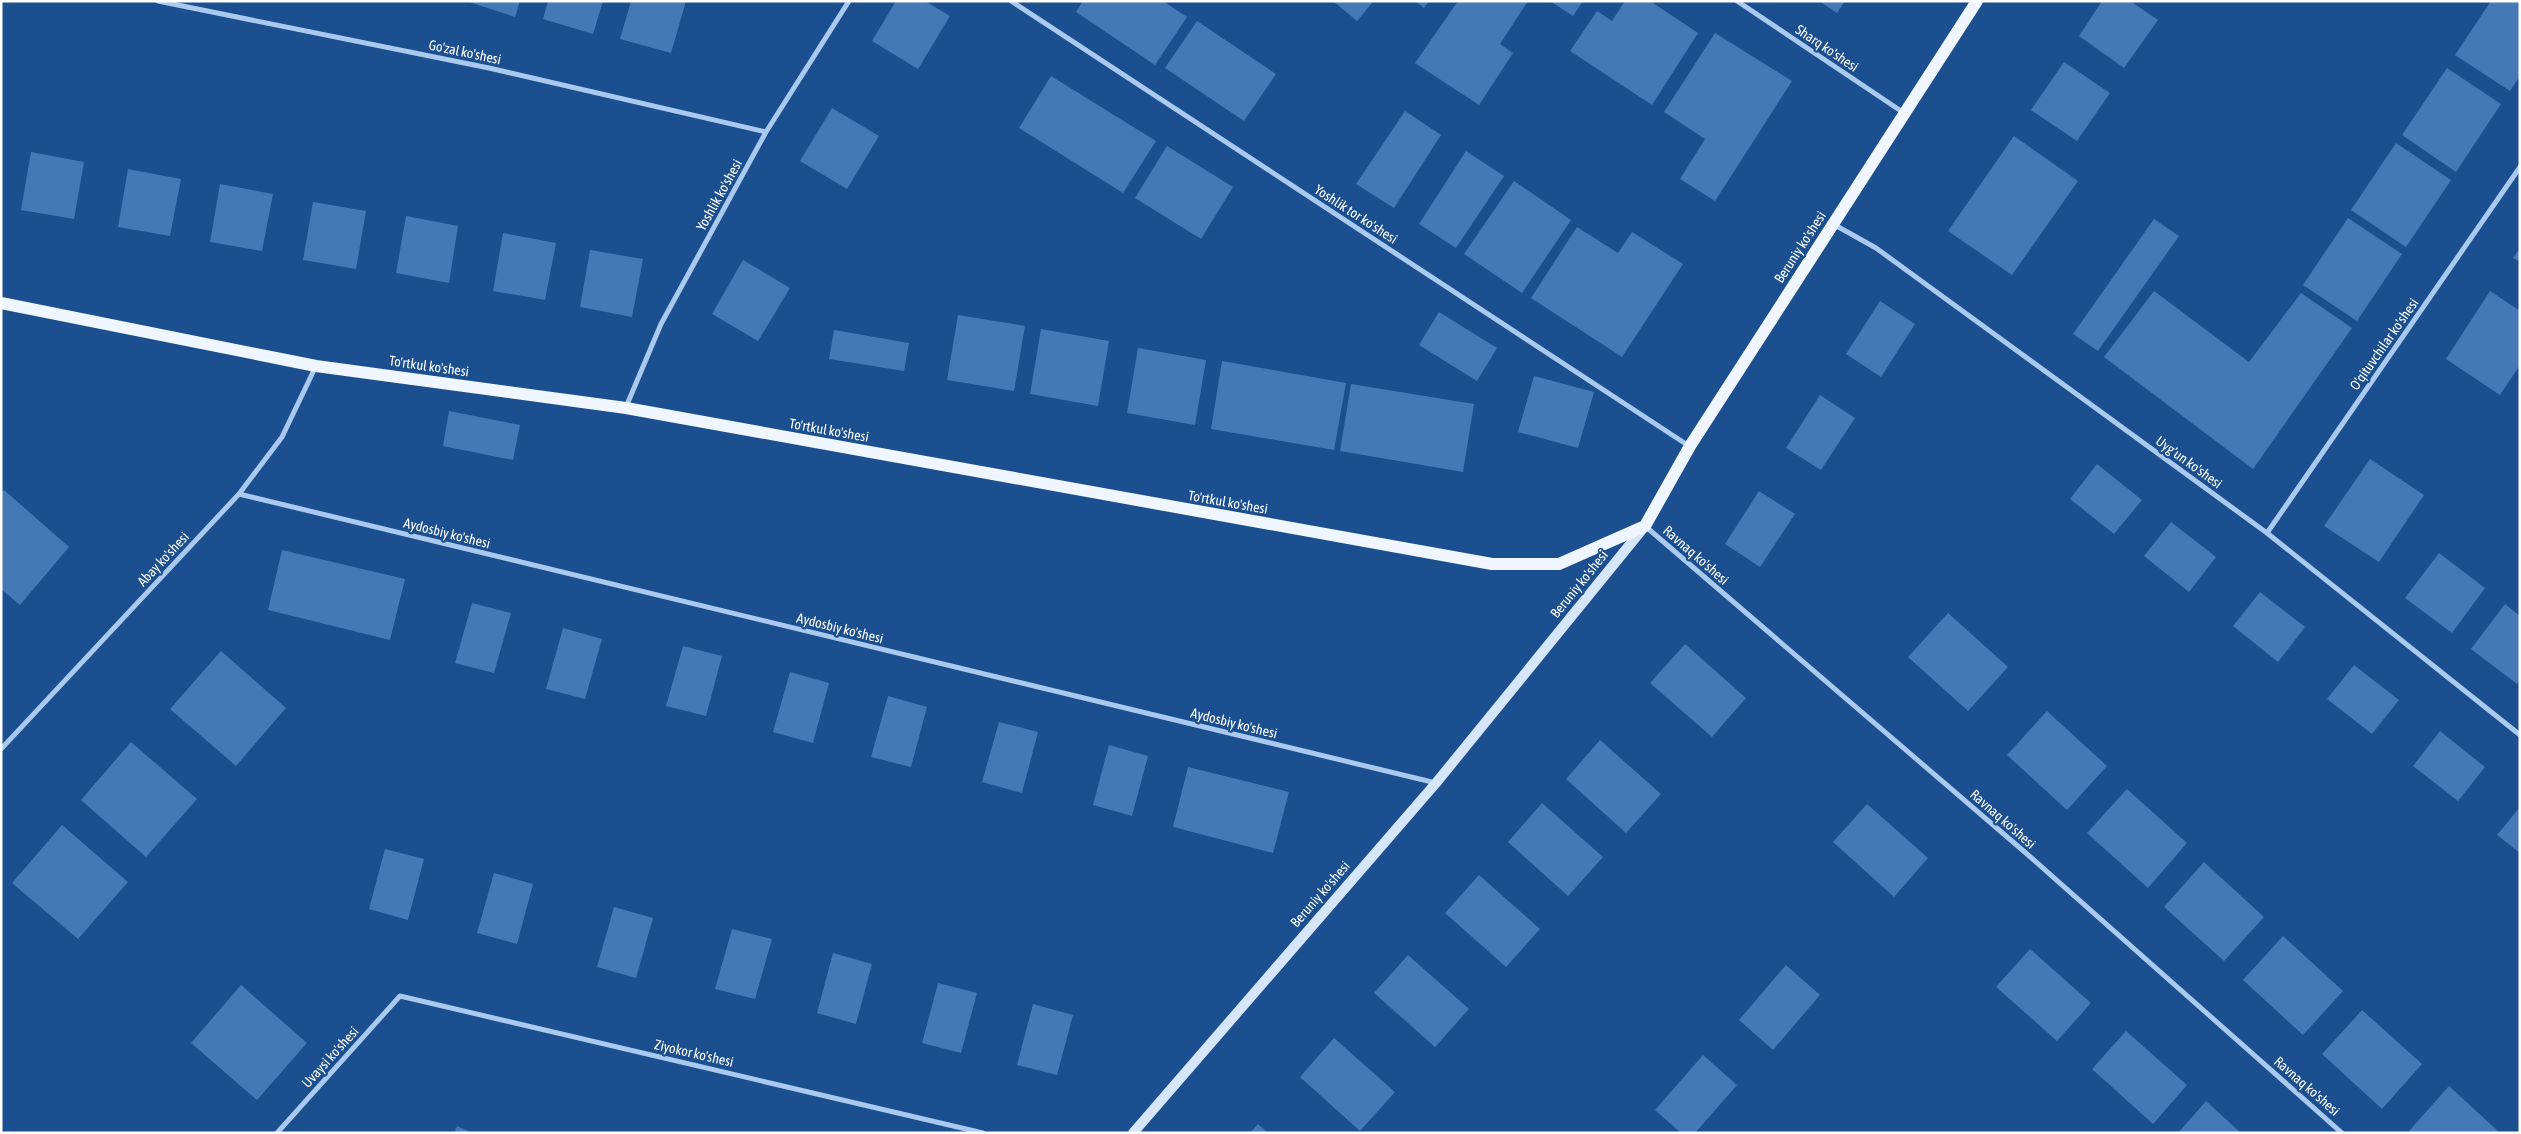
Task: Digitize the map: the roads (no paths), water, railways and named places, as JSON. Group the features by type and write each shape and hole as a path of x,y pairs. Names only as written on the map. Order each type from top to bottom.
{"main road":[{"name":"Beruniy ko'shesi","path":"1645,526 1690,446 1977,1"},
{"name":"To'rtkul ko'shesi","path":"1,303 316,366 626,408 1492,564 1558,564 1645,526"}],"street":[{"name":"Go'zal ko'shesi","path":"158,1 489,68 766,132"},
{"name":"Yoshlik ko'shesi","path":"626,408 661,324 766,132 850,1"},
{"name":"Yoshlik tor ko'shesi","path":"1011,1 1690,446"},
{"name":"Sharq ko'shesi","path":"1737,1 1904,114"},
{"name":"O'qituvchilar ko'shesi","path":"2268,533 2520,167"},
{"name":"Uyg'un ko'shesi","path":"1833,224 1876,248 2268,533 2520,735"},
{"name":"Abay ko'shesi","path":"1,749 239,494 282,437 316,366"},
{"name":"Aydosbiy ko'shesi","path":"239,494 1436,783"},
{"name":"Beruniy ko'shesi","path":"1133,1133 1436,783 1645,526"},
{"name":"Ravnaq ko'shesi","path":"1645,526 2028,854 2342,1133"},
{"name":"Uvaysi ko'shesi","path":"277,1133 400,996"},
{"name":"Ziyokor ko'shesi","path":"400,996 984,1133"}]}
